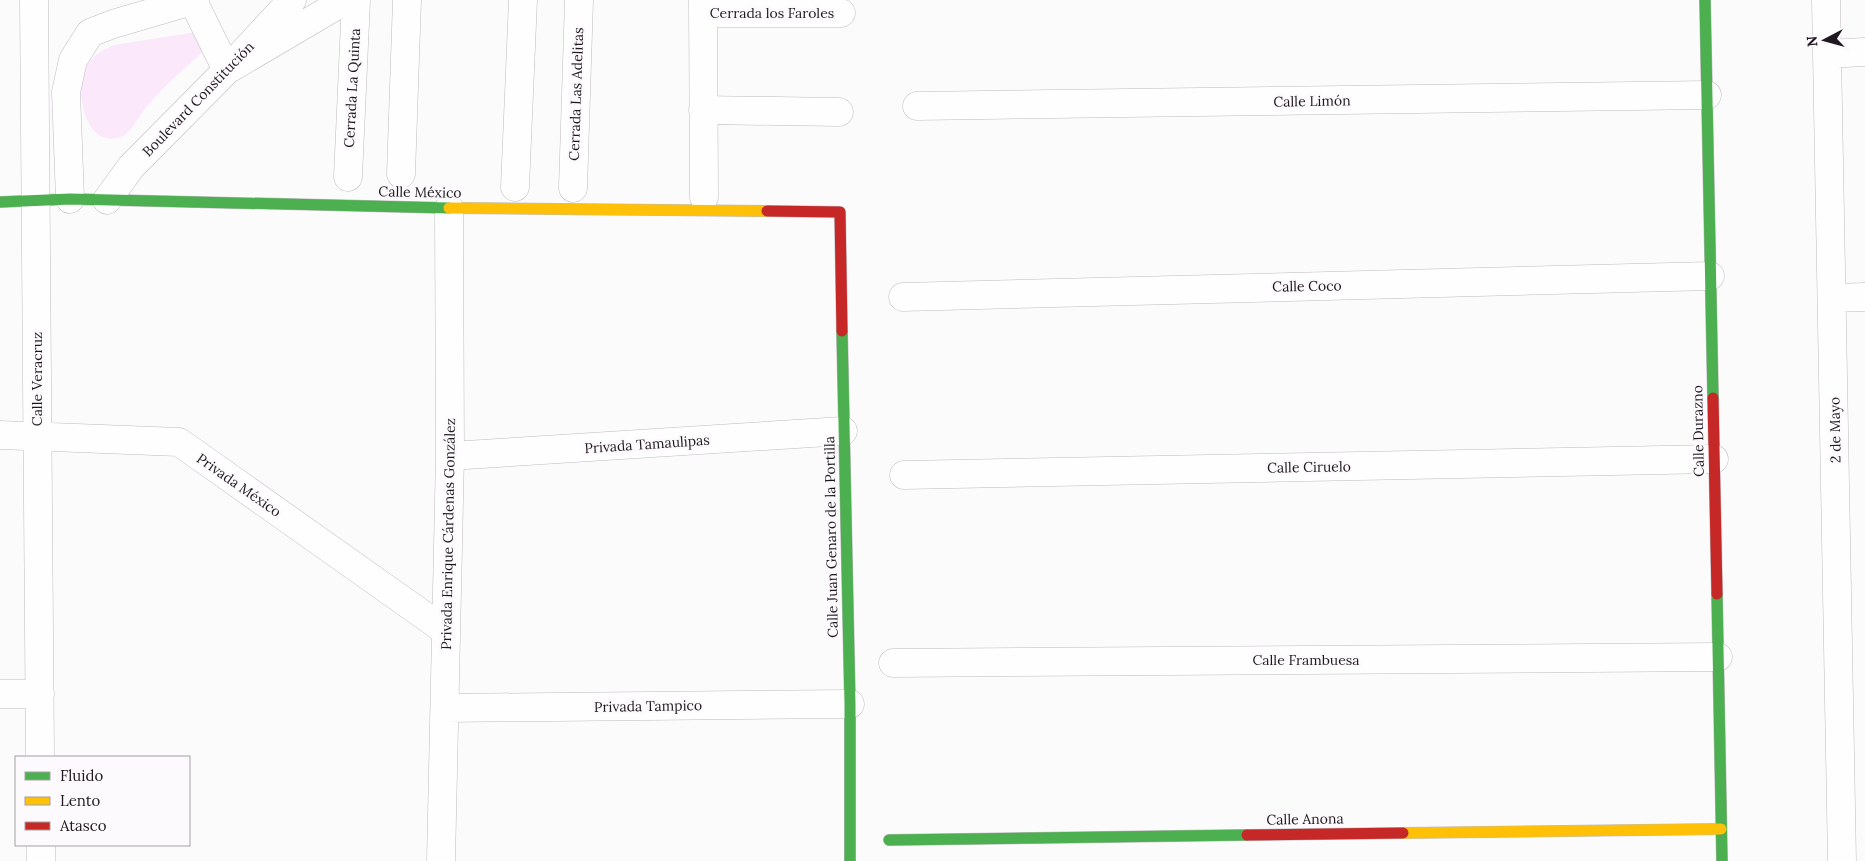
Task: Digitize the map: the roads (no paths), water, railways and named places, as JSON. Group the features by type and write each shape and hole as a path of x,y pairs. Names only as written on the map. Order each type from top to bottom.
{"street":[{"name":"Calle Veracruz","path":"34,0 40,756"},
{"path":"70,199 66,92 72,60 90,34 113,24 194,0 227,70 346,0"},
{"name":"Boulevard Constitución","path":"107,200 131,167 227,70 292,0"},
{"name":"Cerrada La Quinta","path":"348,177 356,0"},
{"path":"401,174 407,0"},
{"path":"515,187 523,0"},
{"name":"Cerrada Las Adelitas","path":"573,188 578,0"},
{"name":"Calle Durazno","path":"1705,0 1722,861"},
{"name":"2 de Mayo","path":"1826,0 1842,861"},
{"name":"Cerrada los Faroles","path":"704,197 703,7 841,14"},
{"path":"1827,54 1865,52"},
{"name":"Calle Limón","path":"917,106 1707,95"},
{"path":"703,110 839,112"},
{"name":"Calle México","path":"0,202 36,202 70,199 449,208 840,212"},
{"name":"Privada Enrique Cárdenas González","path":"441,861 450,456 449,208"},
{"name":"Calle Juan Genaro de la Portilla","path":"840,212 850,704 850,861"},
{"name":"Calle Coco","path":"904,297 1710,276"},
{"path":"1832,298 1865,296"},
{"name":"Privada Tamaulipas","path":"450,456 843,431"},
{"name":"Privada México","path":"0,436 179,442 446,631"},
{"name":"Calle Ciruelo","path":"904,476 1714,459"},
{"name":"Calle Frambuesa","path":"893,663 1718,657"},
{"path":"0,694 40,694"},
{"name":"Privada Tampico","path":"445,708 850,704"},
{"name":"Calle Anona","path":"889,840 1721,829"},
{"path":"41,846 41,861"}]}
